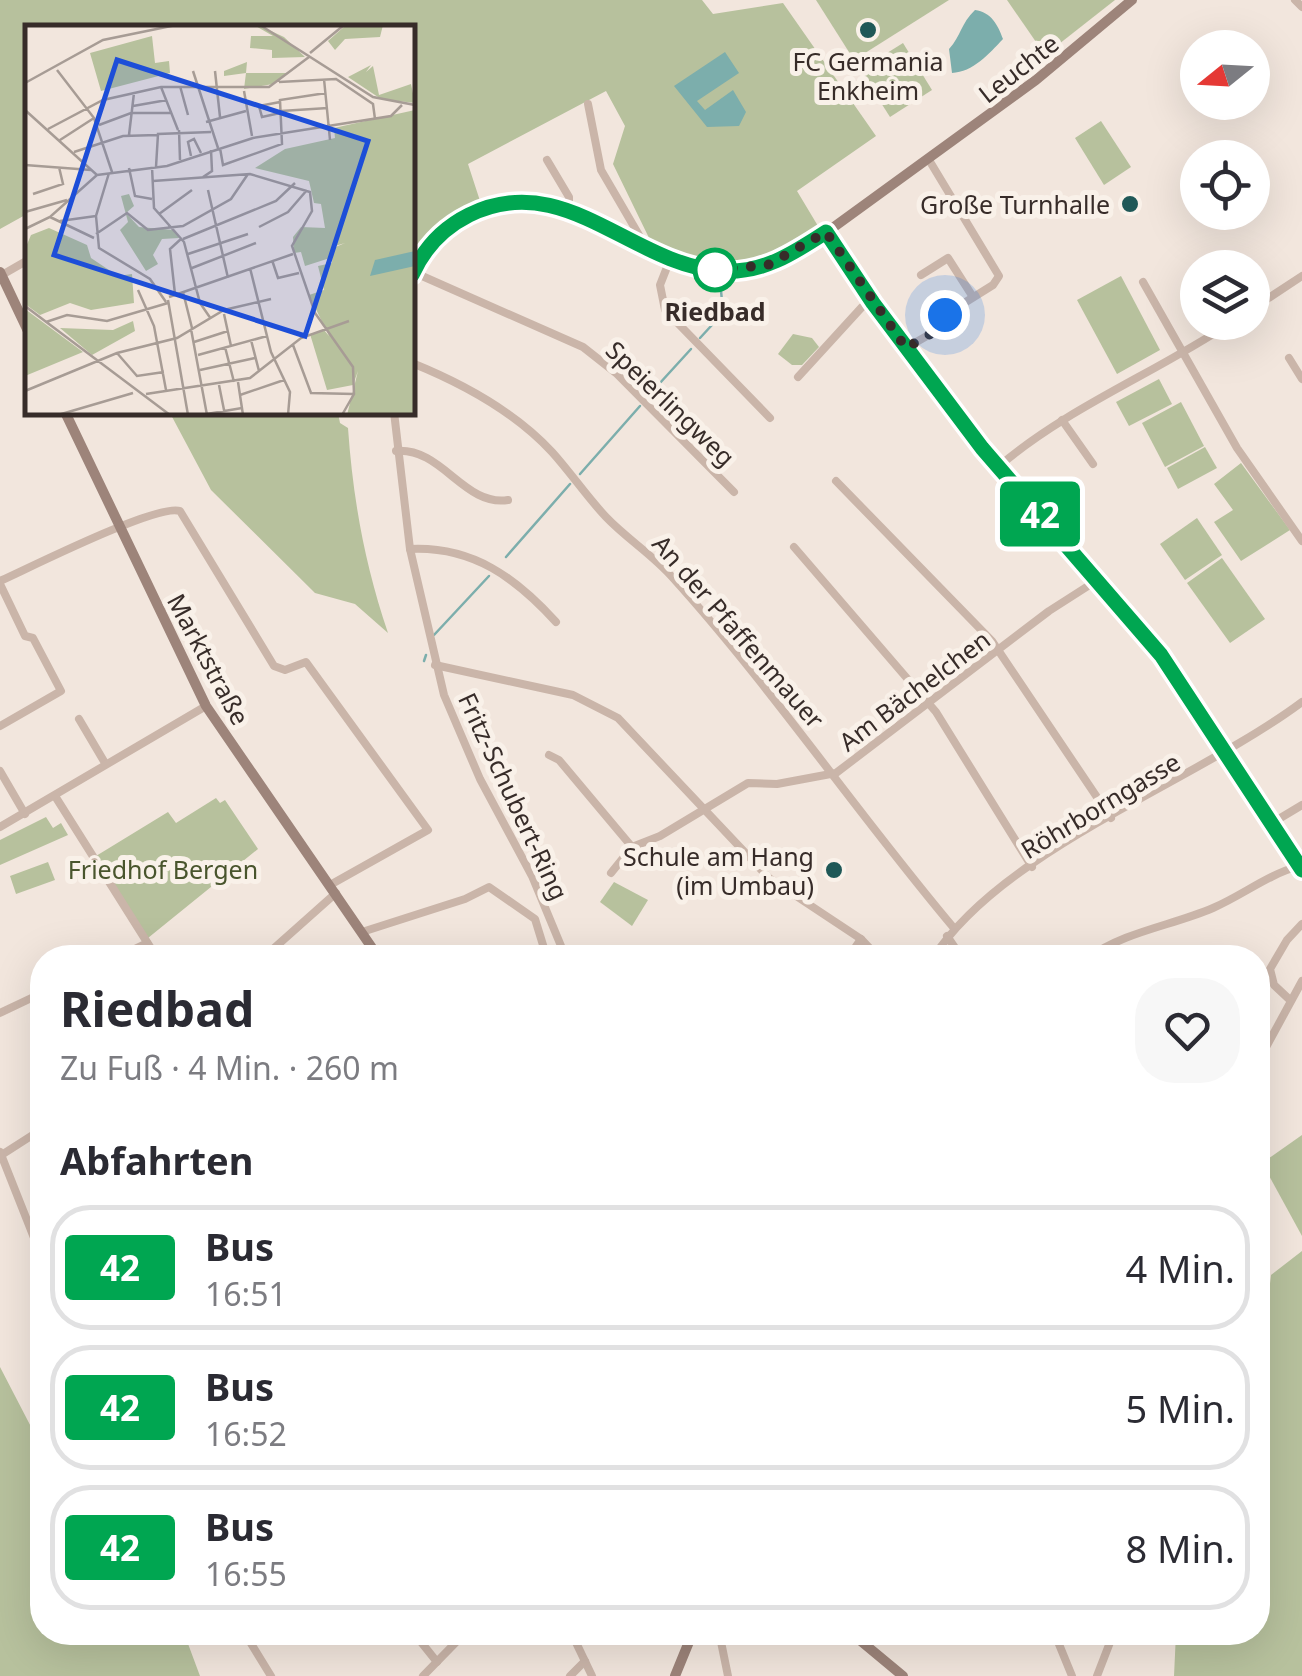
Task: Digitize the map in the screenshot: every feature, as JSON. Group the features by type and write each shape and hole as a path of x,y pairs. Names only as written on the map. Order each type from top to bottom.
{"street":[{"name":"Leuchte","path":"826,232 1047,72 1132,0"},
{"path":"1295,0 1302,7"},
{"path":"588,104 601,170 646,245"},
{"path":"547,160 569,197 570,210"},
{"path":"906,348 932,333 945,315 997,282 999,272 928,160"},
{"path":"415,271 441,233 480,210 516,202 570,210 705,269 748,270 785,258 826,232 873,303 998,467 1099,579 1171,668 1301,868 1263,879 1216,907 1109,945"},
{"path":"672,257 660,285 665,310 770,418"},
{"path":"921,275 948,258 974,297"},
{"path":"25,262 0,274 25,325"},
{"name":"Speierlingweg","path":"415,275 583,347 616,373 734,492"},
{"path":"1270,297 1302,276"},
{"path":"1143,282 1237,448 1302,541"},
{"path":"798,377 862,307 873,303"},
{"path":"998,467 1062,420 1206,340"},
{"path":"1289,358 1302,379"},
{"name":"An der Pfaffenmauer","path":"415,365 485,398 540,440 605,516 677,582 798,726 956,945"},
{"name":"Marktstraße","path":"67,415 206,706 370,945"},
{"name":"Fritz-Schubert-Ring","path":"394,415 410,549 435,665 449,710 561,945"},
{"path":"1062,420 1092,464"},
{"path":"396,451 426,455 488,501 508,500"},
{"path":"836,481 1000,651 1111,818"},
{"path":"0,726 61,691 32,638 25,636 0,583 166,509 180,511 274,666 285,670 306,662 428,830 333,889 276,945"},
{"path":"794,547 930,704 1032,868"},
{"path":"410,549 426,548 507,573 556,622"},
{"name":"Am Bächelchen","path":"611,873 632,847 660,836 752,781 777,784 832,774 1099,579"},
{"path":"435,665 558,692 601,708 636,734 774,883 866,945"},
{"name":"Röhrborngasse","path":"942,945 981,902 1111,818 1226,753 1302,702"},
{"path":"0,828 206,706"},
{"path":"79,719 105,763"},
{"path":"549,755 559,760 632,847"},
{"path":"0,771 25,814"},
{"path":"55,796 146,943 142,945"},
{"path":"1272,822 1302,805"},
{"path":"362,932 465,899 488,887 535,919 543,945"},
{"path":"1290,1000 1274,986 1270,969 1286,940 1302,924"},
{"path":"856,945 860,939"},
{"path":"1270,1039 1302,982"},
{"path":"0,1013 30,999"},
{"path":"30,1136 0,1155 30,1222"},
{"path":"252,1645 271,1676"},
{"path":"422,1645 436,1662"},
{"path":"423,1676 453,1645"},
{"path":"577,1645 592,1676"},
{"path":"675,1676 688,1645"},
{"path":"721,1645 728,1676"},
{"path":"866,1645 903,1676"},
{"path":"1059,1645 1072,1676"},
{"path":"1097,1676 1109,1645"},
{"path":"570,1676 585,1661"}],"green space":[{"path":"0,0 702,0 713,14 783,3 876,136 797,191 821,231 782,253 728,266 672,253 651,242 613,164 625,126 606,91 468,164 481,204 434,233 415,256 415,25 25,25 25,215 0,229"},
{"name":"FC Germania Enkheim","path":"816,0 949,0 854,60"},
{"path":"1007,0 1115,0 1045,55"},
{"path":"903,43 932,90 890,117 860,70"},
{"path":"1101,121 1131,167 1104,185 1075,138"},
{"path":"1121,276 1160,350 1117,374 1077,300"},
{"path":"793,334 812,338 819,347 802,365 792,365 778,354"},
{"path":"1159,379 1172,404 1129,426 1116,402"},
{"path":"1181,402 1204,446 1165,467 1142,423"},
{"path":"171,415 338,415 340,423 348,428 361,532 388,633 355,604 315,593 211,490"},
{"path":"1205,447 1217,468 1178,489 1167,468"},
{"path":"1241,463 1290,530 1241,561 1214,522 1233,510 1214,484"},
{"path":"1197,518 1222,555 1185,580 1160,544"},
{"path":"1222,558 1265,619 1230,643 1187,583"},
{"name":"Friedhof Bergen","path":"216,798 220,803 225,800 258,849 148,938 96,856 168,812 176,823"},
{"path":"46,817 53,828 61,823 68,835 0,865 0,840"},
{"path":"48,862 55,880 16,894 10,876"},
{"path":"614,882 648,900 632,926 600,902"},
{"path":"1302,1135 1302,1236 1270,1178 1270,1157"},
{"path":"1302,1251 1302,1676 1174,1676 1175,1645 1270,1645 1271,1275"},
{"path":"0,1367 30,1425 30,1645 188,1645 200,1676 0,1676"}],"water":[{"path":"975,10 993,20 1003,39 974,66 952,73 949,49"},
{"path":"725,52 739,73 697,101 705,110 733,90 746,112 739,126 707,127 674,86"}],"waterway":[{"path":"700,338 723,313 720,279"},
{"path":"649,395 691,349"},
{"path":"580,474 640,406"},
{"path":"506,557 570,484"},
{"path":"434,635 489,576"},
{"path":"424,661 426,655"}],"bus line":[{"name":"42","path":"415,268 428,248 455,222 480,210 516,202 570,210 705,269 737,271 768,265 826,232 940,395 1099,579 1180,680 1302,870"}],"place":[{"name":"FC Germania Enkheim","path":"868,30"},
{"name":"Große Turnhalle","path":"1130,204"},
{"name":"Riedbad","path":"715,270"},
{"name":"Schule am Hang (im Umbau)","path":"834,870"}],"route":[{"path":"715,270 748,270 768,265 826,232 906,348 932,333 945,315"}]}
